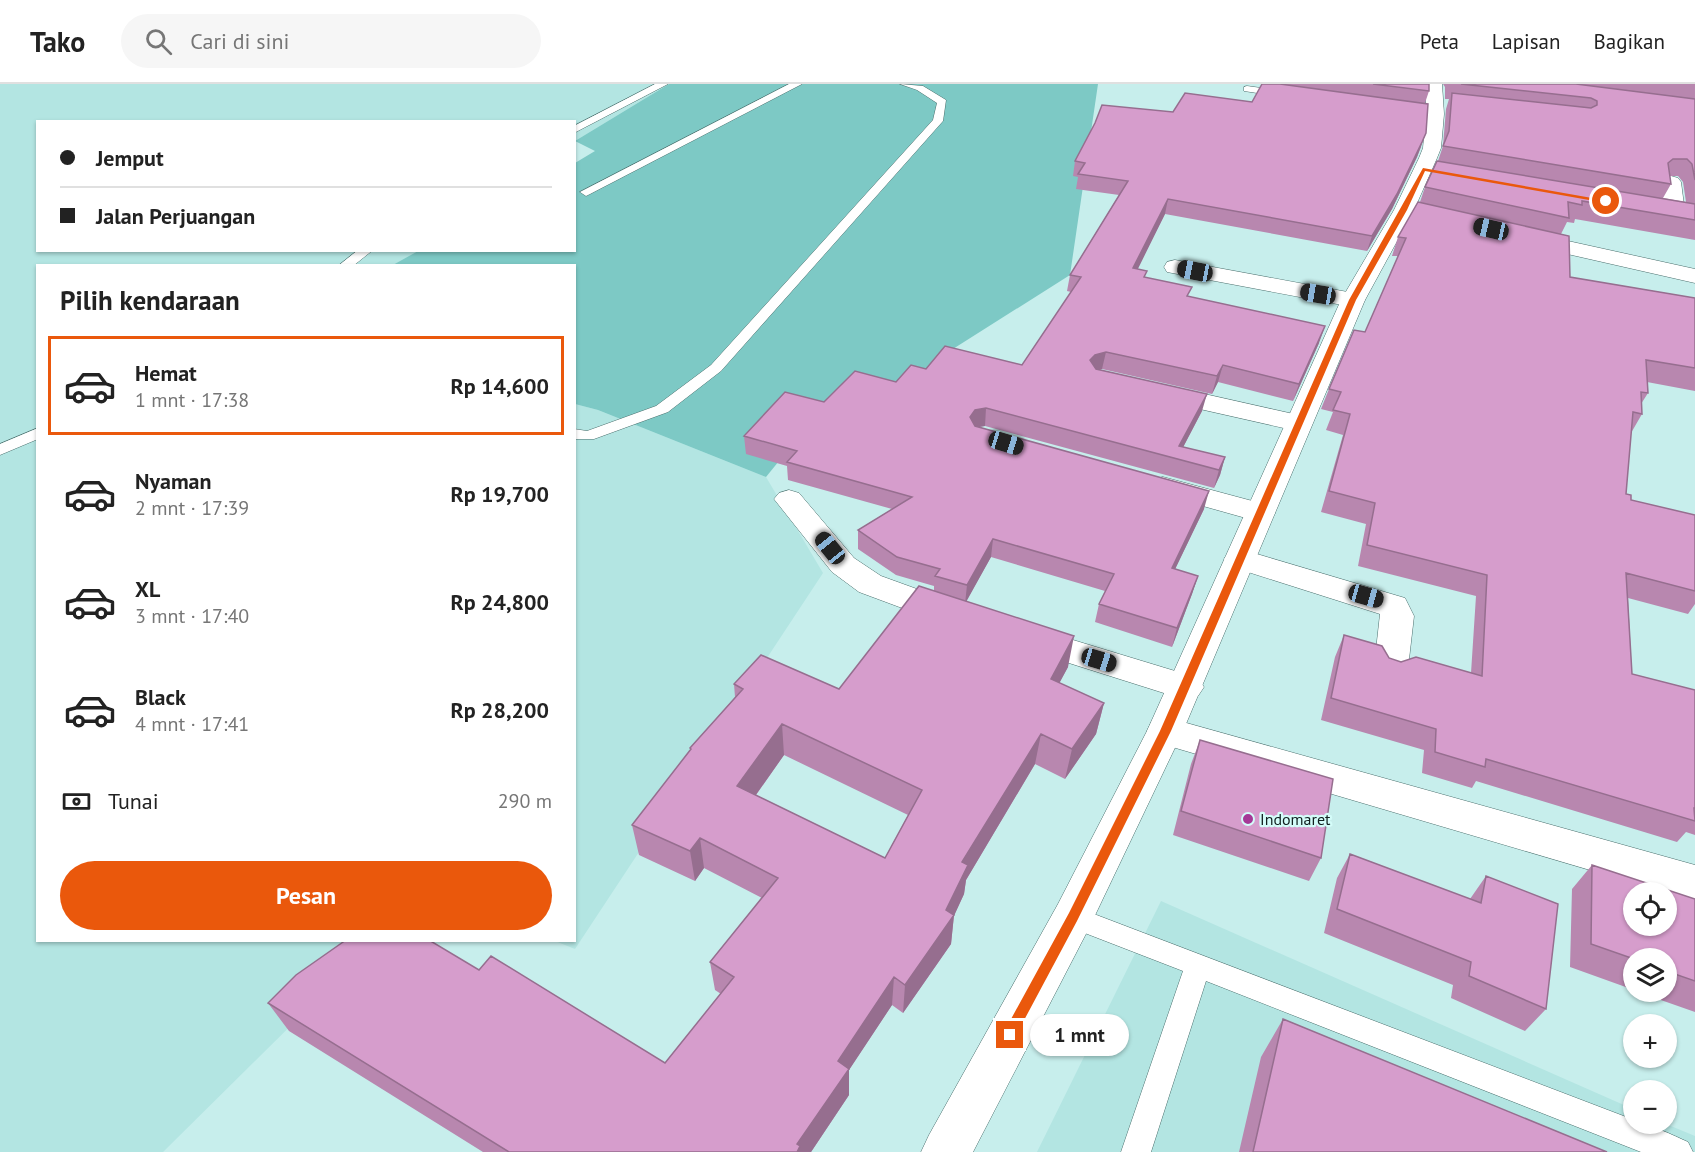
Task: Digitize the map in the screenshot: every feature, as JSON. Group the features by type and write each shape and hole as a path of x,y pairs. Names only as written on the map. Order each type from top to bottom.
{"street":[{"path":"946,1152 1073,917 1165,731 1186,687 1297,423 1353,300 1415,212 1435,171 1432,148 1432,99"},
{"path":"1671,182 1685,214"},
{"path":"1652,209 1685,214"},
{"path":"1507,233 1695,276"},
{"path":"1175,267 1353,300"},
{"path":"1137,387 1297,423"},
{"path":"1138,480 1260,513"},
{"path":"789,499 843,565 870,584 915,602 1186,687"},
{"path":"1240,559 1393,606 1398,615 1391,668"},
{"path":"1165,731 1695,883"}],"lane":[{"path":"576,129 663,84"},
{"path":"586,192 797,84"},
{"path":"576,434 588,436 662,409 716,369 938,121 942,102 920,88 905,84"},
{"path":"1247,89 1294,96"},
{"path":"347,264 364,252"},
{"path":"0,450 36,434"},
{"path":"1073,917 1678,1152"},
{"path":"1136,1152 1197,967"}],"shaded area":[{"path":"0,84 669,84 576,140 576,120 36,120 36,252 416,252 395,264 36,264 36,942 394,942 338,979 163,1152 0,1152"},
{"path":"669,84 1098,84 1070,275 945,354 892,424 818,413 766,477 598,410 576,404 576,264 395,264 416,252 576,252 576,162 595,151 576,140"},
{"path":"576,404 598,410 766,477 823,573 575,949 558,942 576,942"},
{"path":"1161,901 1623,1105 1623,1134 1677,1134 1677,1129 1695,1136 1695,1152 1037,1152"}],"building":[{"path":"1262,84 1280,84 1428,104 1426,133 1397,194 1372,236 1168,199 1133,268 1147,271 1144,277 1192,287 1187,296 1325,326 1299,384 1223,365 1217,376 1106,352 1095,355 1090,360 1096,369 1207,394 1179,446 1225,457 1219,470 986,408 975,410 970,417 975,426 1209,491 1172,568 1198,576 1177,628 1099,604 1114,574 993,539 967,585 935,576 940,569 897,557 858,530 912,497 787,462 797,451 744,436 785,392 824,402 855,371 896,382 911,365 926,369 945,346 1022,365 1081,277 1070,275 1128,181 1078,174 1085,163 1075,161 1102,105 1173,112 1185,93 1252,102"},
{"path":"1373,84 1429,84 1429,91"},
{"path":"1461,84 1576,84 1695,99 1695,180 1692,164 1687,159 1673,159 1668,163 1671,184 1443,146 1449,131 1452,93 1591,108 1597,105 1597,101 1591,98"},
{"path":"1437,161 1695,204 1695,220 1582,201 1582,205 1568,202 1569,218 1425,187"},
{"path":"1418,202 1569,236 1570,277 1695,298 1695,368 1646,360 1648,393 1641,392 1642,414 1633,412 1626,494 1631,495 1631,500 1695,515 1695,591 1626,573 1632,674 1695,690 1695,821 1486,759 1485,767 1435,752 1436,729 1331,698 1344,635 1382,646 1389,658 1401,662 1416,657 1482,676 1487,575 1367,545 1375,503 1329,491 1350,414 1333,410 1341,392 1329,389 1354,330 1365,332 1406,238 1398,237"},
{"path":"919,586 1074,636 1051,679 1104,703 1072,749 1041,734 962,862 968,865 946,910 954,915 905,985 894,977 838,1061 849,1069 797,1144 800,1146 797,1152 509,1152 268,1003 296,975 343,942 432,942 479,970 491,956 665,1063 734,977 710,962 778,878 700,838 690,851 632,825 690,748 743,689 734,684 761,655 839,689","holes":["782,724 922,790 885,858 737,786"]},
{"name":"Indomaret","path":"1200,740 1333,779 1321,858 1181,811"},
{"path":"1350,854 1481,903 1486,876 1558,904 1546,1009 1469,976 1471,962 1337,909"},
{"path":"1592,865 1644,882 1623,882 1623,936 1677,936 1677,893 1695,899 1695,981 1677,975 1677,948 1623,948 1623,955 1591,944"},
{"path":"1283,1019 1607,1152 1253,1152"}],"place":[{"name":"Indomaret","path":"1248,819"}],"route":[{"path":"1010,1035 1073,917 1186,687 1297,423 1353,300 1404,210 1423,169 1606,201"}]}
